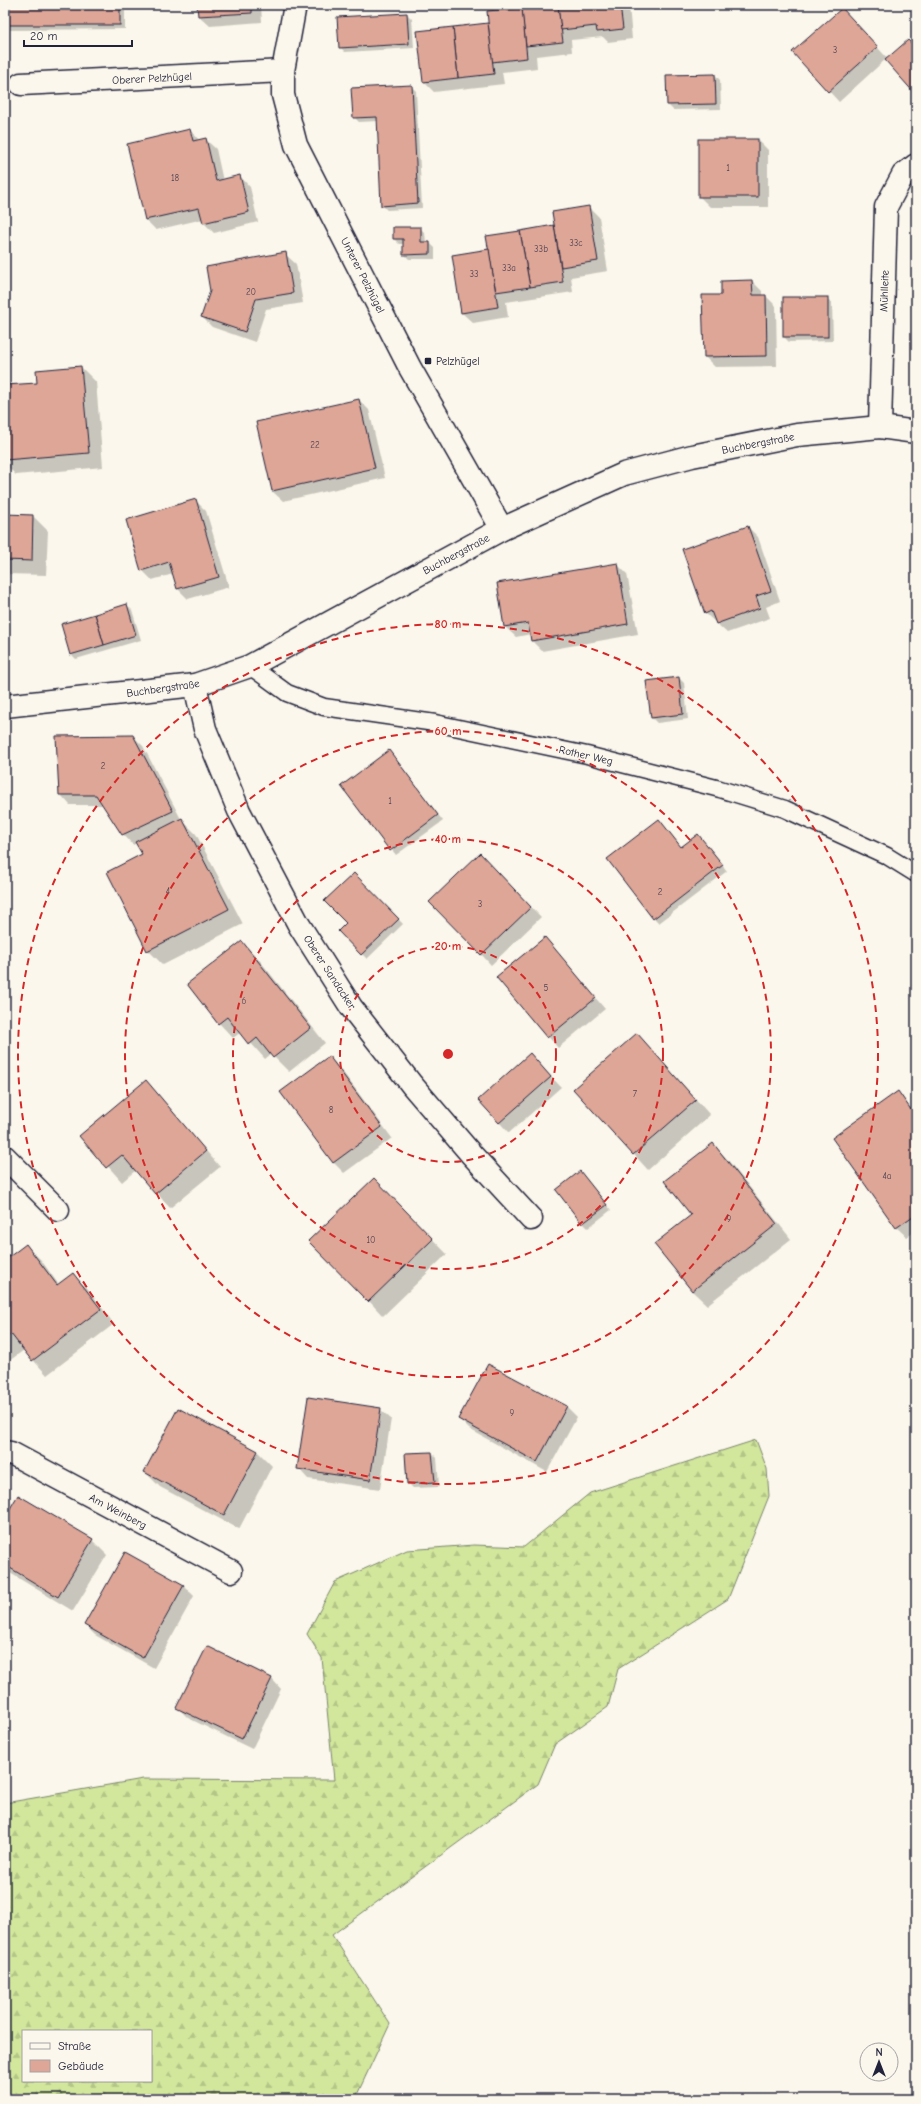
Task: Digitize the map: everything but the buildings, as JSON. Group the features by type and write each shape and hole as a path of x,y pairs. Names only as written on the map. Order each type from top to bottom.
{"street":[{"name":"Unterer Pelzhügel","path":"295,5 283,71 283,94 296,145 410,368 502,529"},
{"name":"Oberer Pelzhügel","path":"22,84 283,71"},
{"name":"Mühlleite","path":"880,427 886,207 903,175 916,166"},
{"name":"Buchbergstraße","path":"5,706 195,685 250,666 502,529 624,474 692,456 797,435 880,427 916,432"},
{"name":"Oberer Sandacker","path":"195,685 205,729 239,811 299,925 351,1007 412,1085 472,1156 531,1219"},
{"path":"5,1157 58,1210"},
{"name":"Am Weinberg","path":"5,1452 11,1453 231,1571"}],"lane":[{"name":"Rother Weg","path":"250,666 286,693 324,707 435,723 587,755 720,789 785,809 887,856 916,874"}],"green space":[{"path":"756,1440 767,1469 769,1496 728,1599 618,1669 608,1707 555,1744 538,1784 332,1935 390,2024 355,2099 5,2099 5,1803 143,1779 334,1780 322,1658 307,1634 335,1582 407,1550 474,1545 524,1547 590,1493"}],"place":[{"name":"Pelzhügel","path":"428,361"}]}
